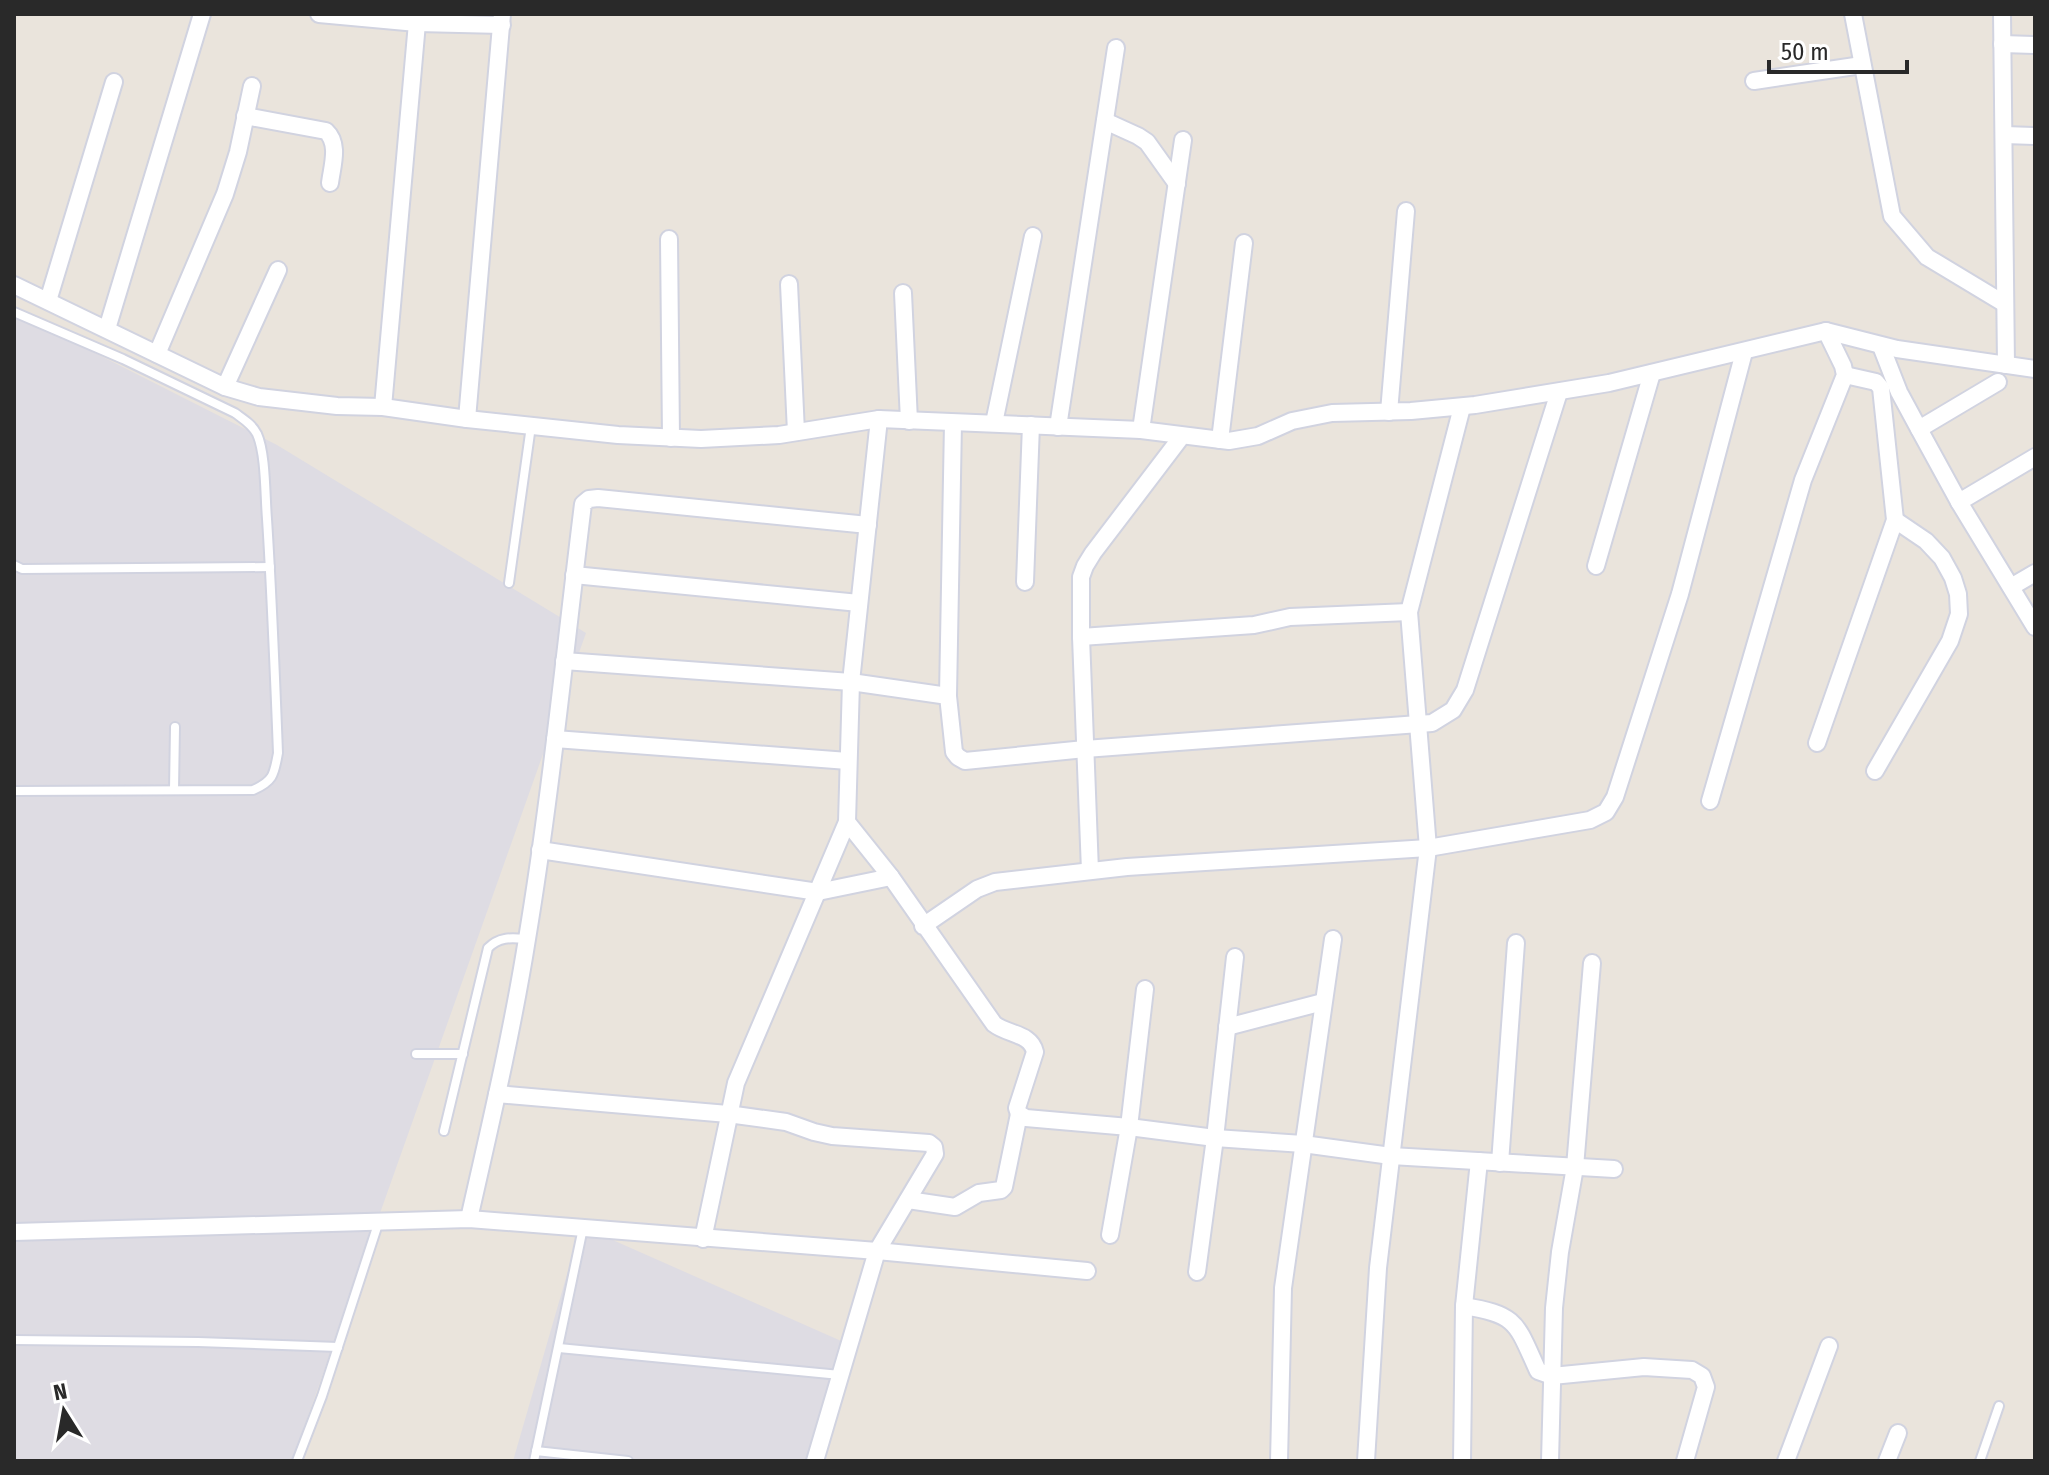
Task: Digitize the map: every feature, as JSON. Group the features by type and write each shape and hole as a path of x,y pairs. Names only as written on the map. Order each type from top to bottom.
{"street":[{"path":"107,329 202,14"},
{"path":"319,14 417,23 502,19 467,419"},
{"path":"1853,14 1892,216 1927,257 2005,304"},
{"path":"2002,14 2006,365"},
{"path":"383,407 417,23"},
{"path":"2002,44 2035,45"},
{"path":"1058,427 1116,48"},
{"path":"1754,81 1862,65"},
{"path":"48,301 114,82"},
{"path":"157,354 225,194 238,152 252,86"},
{"path":"245,116 326,131 335,144 330,183"},
{"path":"1105,121 1147,142 1177,184"},
{"path":"2004,135 2035,136"},
{"path":"1141,430 1183,140"},
{"path":"1389,412 1406,211"},
{"path":"994,423 1033,236"},
{"path":"669,239 671,438"},
{"path":"1220,440 1244,243"},
{"path":"225,387 278,270"},
{"path":"789,284 796,432"},
{"path":"14,285 225,387 259,397 671,438 701,439 796,432 879,419 1141,430 1229,441 1258,436 1292,421 1332,413 1462,407 1609,383 1826,331 1881,346 2035,369"},
{"path":"903,293 909,421"},
{"path":"1710,801 1803,480 1845,375 1826,331"},
{"path":"1881,346 1899,392 1959,502 2035,627"},
{"path":"923,926 977,889 995,882 1090,871 1428,848 1590,820 1606,812 1615,797 1680,594 1744,352"},
{"path":"1596,566 1652,373"},
{"path":"1817,743 1895,520 1881,388 1876,382 1845,375"},
{"path":"1919,429 1998,382"},
{"path":"953,423 948,696 954,752 965,761 1432,723 1453,710 1465,690 1559,392"},
{"path":"1366,1461 1378,1268 1428,848 1409,612 1462,407"},
{"path":"703,1239 736,1083 847,822 851,682 879,419"},
{"path":"1025,582 1031,425"},
{"path":"1090,871 1081,577 1085,566 1182,436"},
{"path":"1959,502 2035,457"},
{"path":"469,1219 527,939 583,504 589,499 598,498 868,525"},
{"path":"1875,771 1950,641 1959,614 1958,594 1942,558 1926,541 1895,520"},
{"path":"2011,587 2035,573"},
{"path":"574,575 859,603"},
{"path":"1081,637 1254,625 1290,617 1409,612"},
{"path":"564,661 851,682 948,696"},
{"path":"555,739 848,761"},
{"path":"847,822 891,877 994,1024 1024,1037 1034,1045 1035,1052 1017,1108 1019,1114 1004,1187 979,1193 955,1207 908,1200"},
{"path":"540,850 818,892 891,877"},
{"path":"1279,1461 1283,1288 1333,939"},
{"path":"1500,1163 1516,943"},
{"path":"1197,1272 1235,957"},
{"path":"1550,1461 1554,1308 1575,1167 1592,963"},
{"path":"1110,1235 1129,1127 1145,989"},
{"path":"1227,1027 1323,1002"},
{"path":"497,1094 728,1114 786,1122 832,1136 929,1143 934,1147 935,1154 877,1251 815,1461"},
{"path":"1019,1114 1026,1118 1303,1144 1391,1156 1614,1169"},
{"path":"1462,1461 1464,1306 1479,1161"},
{"path":"14,1232 469,1219 1087,1271"},
{"path":"1464,1306 1492,1311 1510,1319 1520,1332 1538,1371 1552,1376 1644,1367 1692,1370 1702,1376 1706,1387 1685,1461"},
{"path":"1786,1461 1829,1346"},
{"path":"1887,1461 1898,1433"}],"lane":[{"path":"14,312 123,359 235,413 257,434 261,448 270,567 278,753 274,775 265,785 253,790 14,791"},
{"path":"509,583 532,425"},
{"path":"14,565 22,569 270,567"},
{"path":"174,790 175,727"},
{"path":"444,1131 488,948 496,941 507,938 527,939"},
{"path":"416,1054 463,1054"},
{"path":"297,1461 322,1396 379,1221"},
{"path":"534,1461 583,1228"},
{"path":"14,1340 338,1347"},
{"path":"559,1348 840,1375"},
{"path":"1980,1461 1999,1406"},
{"path":"536,1451 628,1461"}],"shaded area":[{"path":"14,312 277,445 586,633 292,1461 14,1461"},
{"path":"581,1226 848,1344 813,1461 513,1461"}]}
